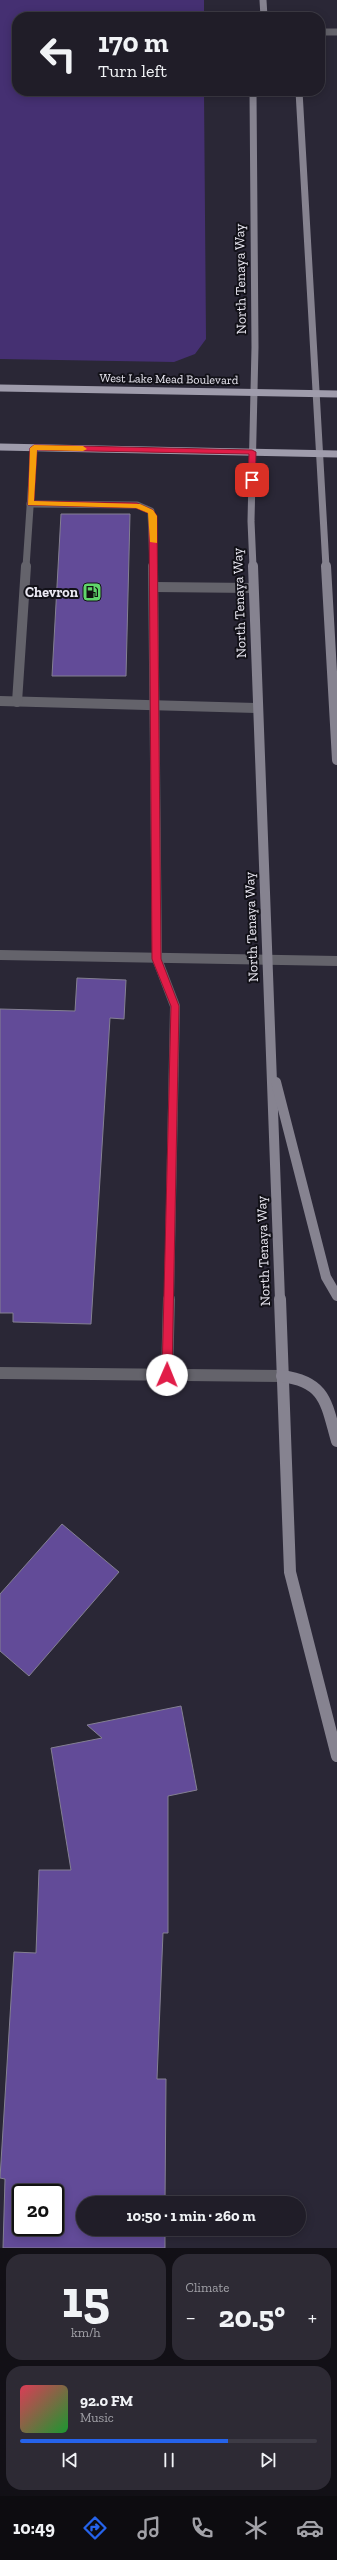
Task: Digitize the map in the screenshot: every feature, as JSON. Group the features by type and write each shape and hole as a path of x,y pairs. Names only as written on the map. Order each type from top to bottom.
{"main road":[{"path":"263,0 264,12"},
{"name":"North Tenaya Way","path":"253,96 254,392 250,521 290,1572 337,1756"},
{"path":"299,96 337,760"},
{"name":"West Lake Mead Boulevard","path":"0,388 337,394"},
{"path":"0,447 337,454"},
{"path":"271,1063 326,1277 337,1296"},
{"path":"282,1376 306,1379 314,1384 328,1411 337,1441"}],"lane":[{"path":"325,32 337,32"},
{"path":"16,702 34,448"},
{"path":"30,504 137,505 151,511 154,524 155,587 153,705 157,959 175,1006 167,1375"},
{"path":"155,587 253,588"},
{"path":"0,701 257,708"},
{"path":"0,955 157,959 337,961"},
{"path":"0,1373 282,1376"}],"shaded area":[{"path":"0,0 204,0 204,12 12,12 12,96 204,96 206,339 195,354 174,362 0,359"}],"building":[{"path":"61,514 130,514 126,676 52,676"},
{"path":"77,978 126,980 124,1019 110,1018 91,1324 13,1322 13,1313 0,1313 0,1009 75,1011"},
{"path":"62,1524 119,1572 29,1676 0,1651 0,1594"},
{"path":"181,1706 197,1790 168,1796 168,1933 163,1933 157,2079 166,2079 165,2196 76,2196 76,2236 165,2236 165,2248 3,2248 5,2179 0,2178 14,1952 36,1953 39,1870 71,1870 51,1748 102,1738 87,1725"}],"slow traffic":[{"path":"83,449 34,448 30,504 137,505 151,511 154,524 154,542"}],"place":[{"name":"Chevron","path":"92,592"}],"route":[{"path":"167,1375 175,1006 157,959 153,705 155,587 153,516 151,511 137,505 30,504 34,448 252,452 252,480"}]}
